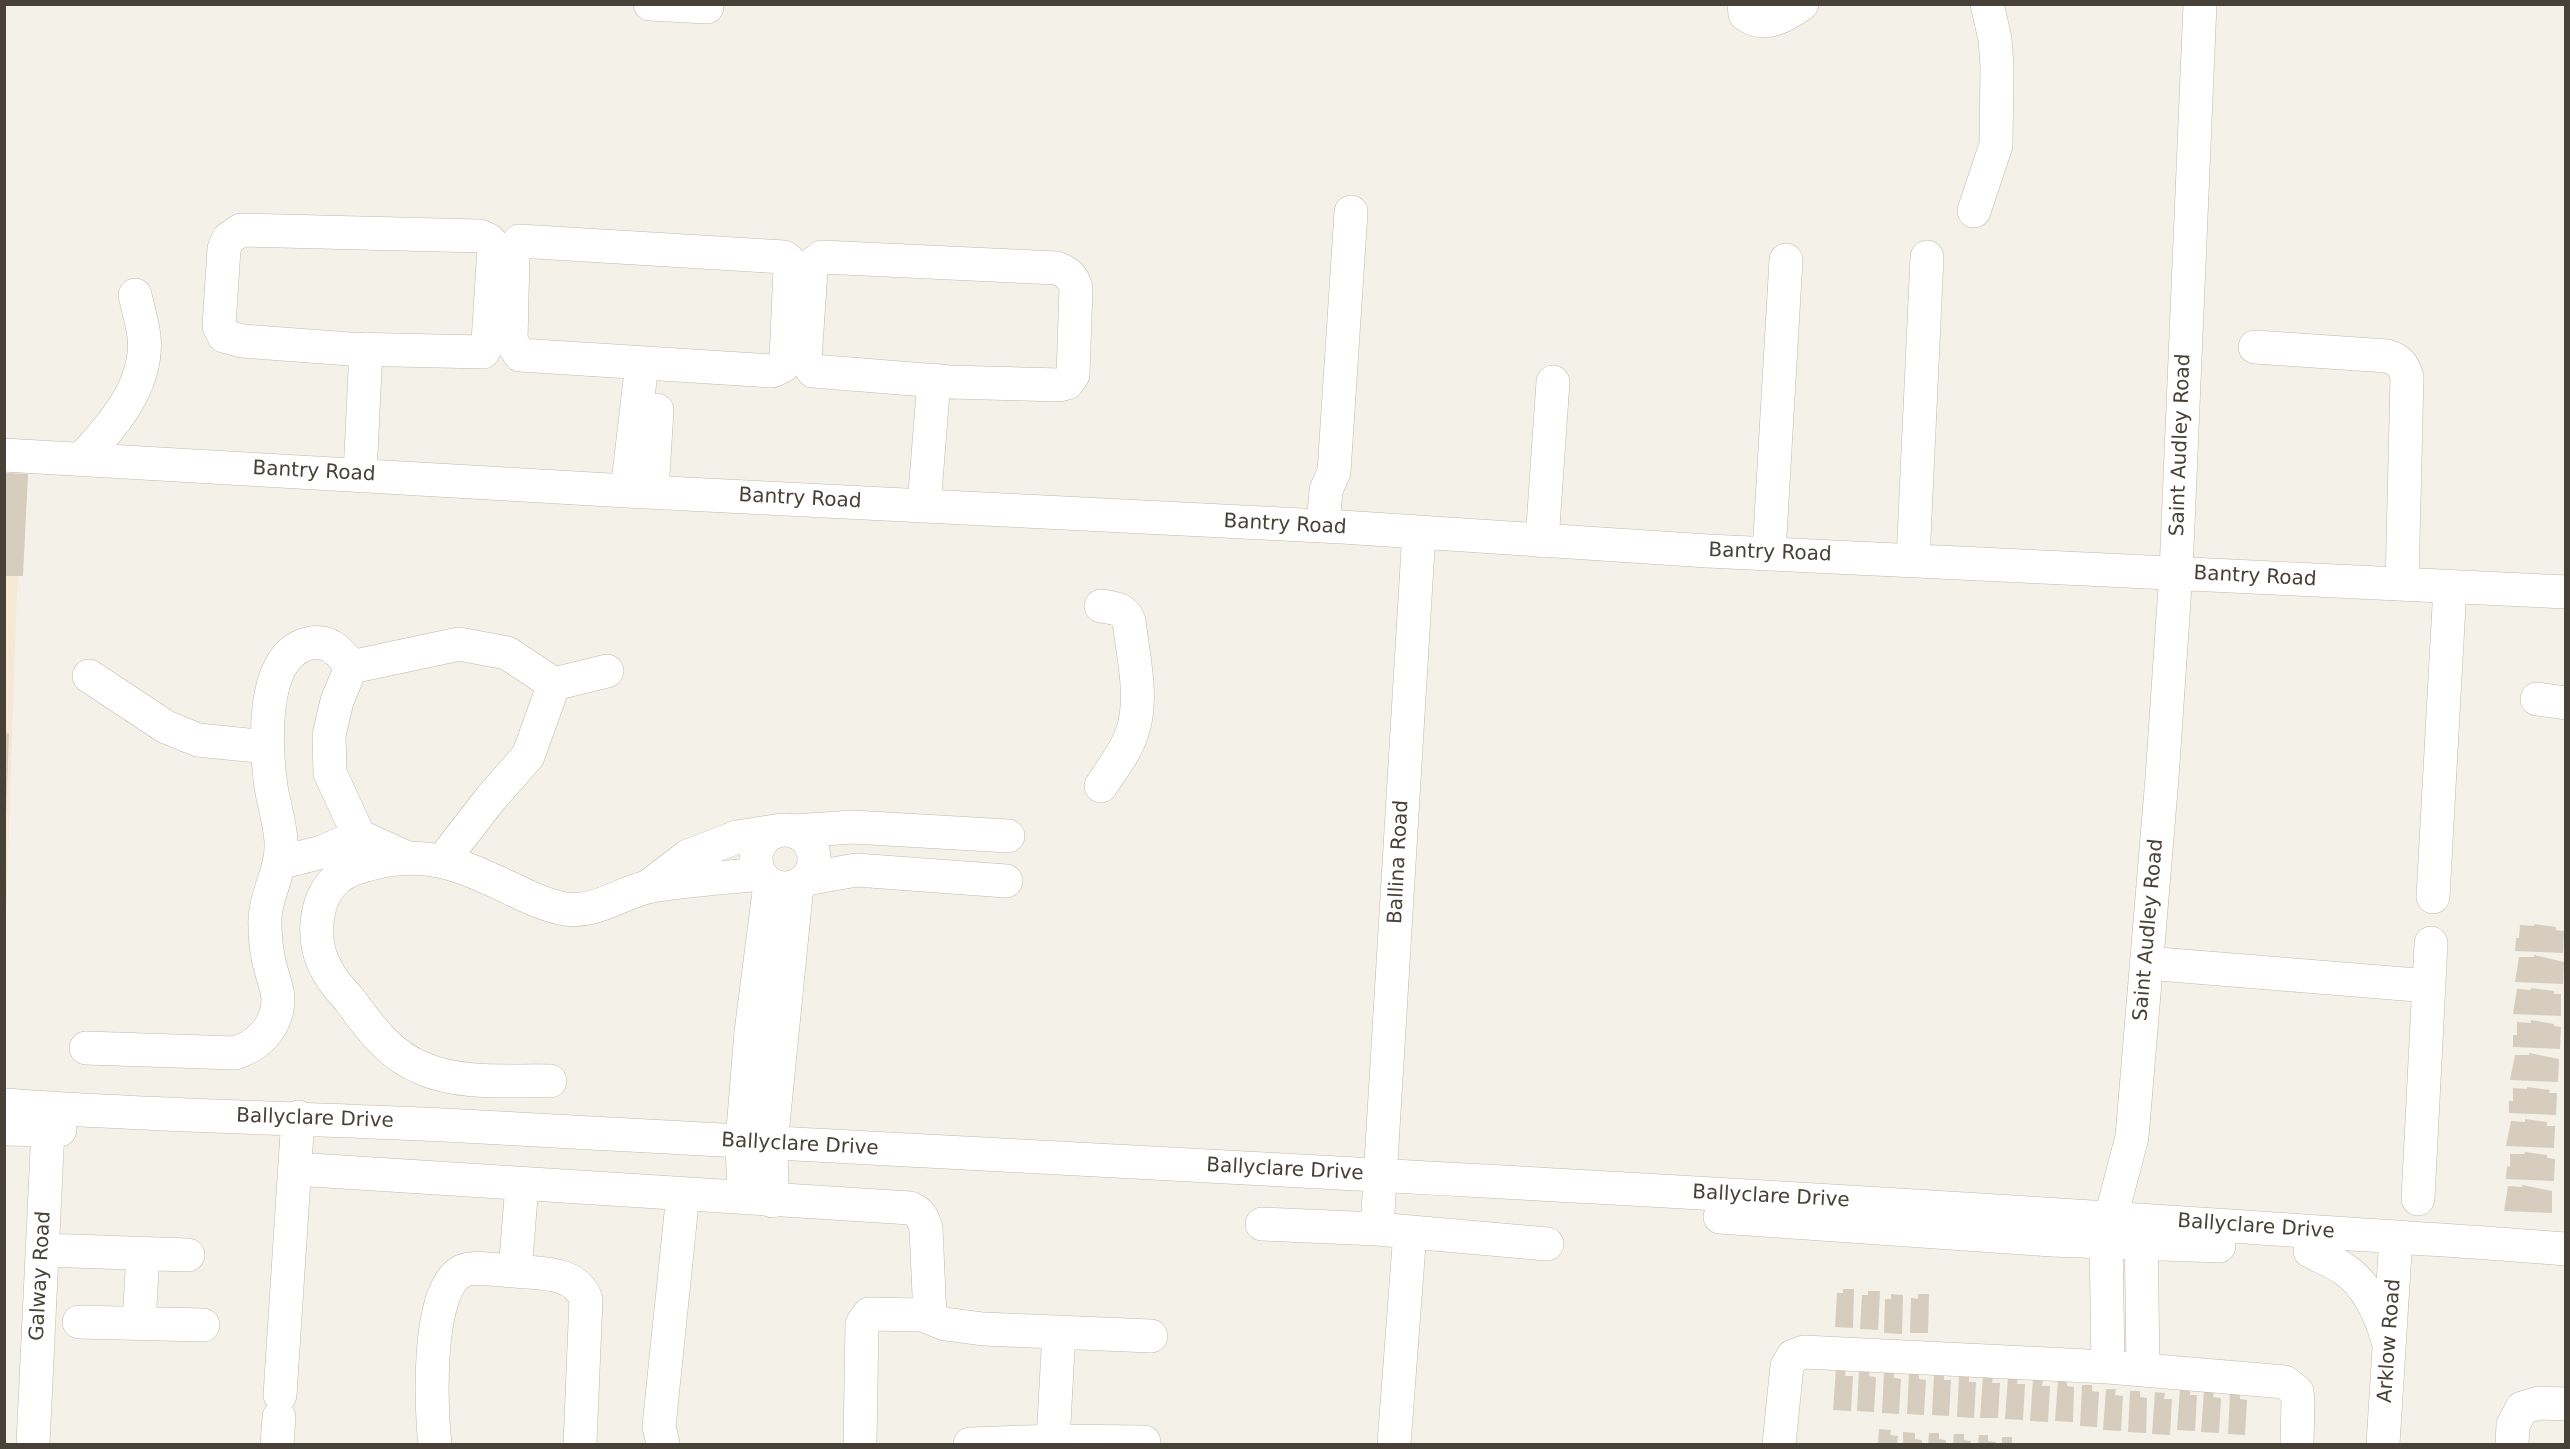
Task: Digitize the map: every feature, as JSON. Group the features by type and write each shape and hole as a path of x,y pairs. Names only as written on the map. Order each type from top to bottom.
{"street":[{"path":"650,4 707,7"},
{"path":"1744,4 1745,14 1752,19 1762,21 1782,18 1802,4"},
{"path":"1974,211 1996,145 1997,66 1995,39 1987,4"},
{"name":"Saint Audley Road","path":"2124,1230 2176,572 2200,4"},
{"path":"1332,527 1341,490 1334,472 1351,212"},
{"path":"241,230 480,236 489,240 494,248 488,342 483,352 358,349 242,341 224,336 219,326 224,249 228,239 241,230"},
{"path":"519,241 781,256 788,260 790,276 788,347 786,359 779,369 650,363 520,355 511,341 513,254 519,241"},
{"path":"822,256 1056,268 1067,272 1074,279 1076,288 1074,367 1073,375 1067,383 1059,385 942,381 819,373 808,367 805,360 811,272 817,259 822,256"},
{"path":"1913,560 1927,257"},
{"path":"1769,553 1786,260"},
{"path":"81,460 108,431 131,396 141,367 144,338 135,295"},
{"path":"2255,347 2387,356 2398,360 2404,367 2407,377 2402,585"},
{"path":"351,474 358,349"},
{"path":"640,491 650,363"},
{"path":"936,506 942,381"},
{"path":"1542,541 1553,382"},
{"name":"Bantry Road","path":"4,455 1332,527 1542,541 2565,592"},
{"name":"Ballina Road","path":"1377,1229 1419,532"},
{"path":"2433,897 2450,587"},
{"path":"1101,606 1119,608 1126,613 1129,621 1137,699 1132,735 1101,786"},
{"path":"86,1048 235,1053 250,1049 259,1041 273,1021 279,998 268,959 265,922 279,863 281,842 271,788 267,747 268,704 286,657 302,645 318,640 333,646 351,666"},
{"path":"351,666 459,644 507,653 554,684 607,671"},
{"path":"351,666 337,701 329,735 330,773 359,836 404,856 443,860 538,902 566,910 608,903 649,886 688,856 737,837 785,831 853,827 1008,836"},
{"path":"89,676 166,727 198,740 267,747"},
{"path":"443,860 491,798 528,756 554,684"},
{"path":"785,831 803,836 813,852 811,871 783,881 755,861 760,842 785,831"},
{"path":"279,863 322,852 359,836"},
{"path":"404,856 364,865 338,877 327,890 319,909 317,927 319,950 326,970 376,1036 390,1049 424,1069 453,1078 550,1081"},
{"path":"649,886 783,881 856,870 1006,881"},
{"path":"758,1200 751,1032 783,881"},
{"path":"2418,1199 2431,943"},
{"path":"2146,963 2429,986"},
{"name":"Ballyclare Drive","path":"4,1105 49,1119"},
{"name":"Ballyclare Drive","path":"4,1129 49,1119 297,1126 481,1144 756,1154 1379,1184 2396,1247 2565,1261"},
{"name":"Galway Road","path":"33,1444 49,1119"},
{"path":"279,1419 297,1126"},
{"path":"295,1169 758,1200 901,1207 916,1210 926,1228 930,1317"},
{"path":"515,1271 522,1185"},
{"path":"663,1444 659,1426 683,1194"},
{"path":"1262,1224 1377,1229 1546,1244"},
{"path":"2108,1367 2124,1230"},
{"path":"2124,1230 2143,1369"},
{"name":"Ballyclare Drive","path":"2124,1230 2310,1251 2396,1247 2565,1249"},
{"path":"1394,1444 1410,1232"},
{"name":"Arklow Road","path":"2383,1444 2396,1247"},
{"path":"43,1250 188,1255"},
{"path":"2310,1251 2346,1270 2361,1286 2381,1315 2390,1345"},
{"path":"139,1323 143,1253"},
{"path":"435,1444 433,1380 439,1309 445,1290 453,1277 465,1269 555,1275 576,1283 586,1299 580,1444"},
{"path":"860,1444 862,1324 873,1313 930,1317 945,1324 964,1328 1151,1336"},
{"path":"78,1322 203,1325"},
{"path":"1053,1441 1059,1332"},
{"path":"1779,1444 1787,1366 1793,1356 1804,1352 2143,1369 2285,1382 2297,1392 2297,1444"},
{"path":"2511,1444 2513,1425 2522,1408 2539,1403 2565,1404"},
{"path":"970,1444 1145,1435"}],"shaded area":[{"path":"5,471 21,472 5,945"}],"building":[{"path":"4,473 28,474 23,576 4,576"},
{"path":"4,733 9,734 6,816 4,816"},
{"path":"2534,924 2556,927 2556,930 2564,931 2563,953 2515,951 2520,925 2534,926"},
{"path":"2534,955 2564,962 2563,984 2515,982 2519,957 2534,957"},
{"path":"2531,988 2561,994 2561,1016 2513,1014 2517,989 2531,990"},
{"path":"2531,1020 2561,1027 2560,1049 2513,1047 2513,1035 2517,1035 2517,1022 2531,1023"},
{"path":"2529,1053 2559,1059 2558,1082 2510,1080 2515,1055 2529,1055"},
{"path":"2527,1087 2557,1093 2556,1115 2509,1113 2509,1101 2513,1101 2513,1088 2527,1089"},
{"path":"2525,1119 2547,1122 2547,1126 2555,1126 2554,1148 2506,1146 2511,1121 2525,1122"},
{"path":"2525,1152 2547,1155 2547,1158 2555,1159 2554,1181 2506,1179 2507,1166 2510,1167 2510,1154 2524,1154"},
{"path":"2522,1185 2552,1191 2552,1213 2504,1211 2508,1186 2522,1187"},
{"path":"1843,1289 1854,1289 1853,1328 1835,1327 1837,1293 1843,1293"},
{"path":"1868,1291 1880,1291 1878,1330 1860,1329 1862,1295 1868,1295"},
{"path":"1891,1294 1903,1295 1902,1334 1884,1333 1885,1299 1891,1299"},
{"path":"1918,1294 1929,1294 1928,1333 1910,1333 1911,1298 1918,1299"},
{"path":"1836,1369 1846,1370 1845,1376 1853,1376 1851,1411 1833,1410"},
{"path":"1859,1370 1870,1370 1869,1376 1876,1377 1874,1412 1857,1411"},
{"path":"1884,1372 1894,1372 1894,1378 1901,1379 1899,1414 1882,1413"},
{"path":"1909,1373 1919,1373 1919,1379 1926,1380 1924,1415 1907,1414"},
{"path":"1934,1374 1944,1374 1944,1380 1951,1380 1949,1416 1932,1415"},
{"path":"1959,1376 1969,1376 1969,1382 1976,1382 1974,1418 1957,1417"},
{"path":"1983,1376 1993,1377 1992,1383 2000,1383 1998,1418 1980,1418"},
{"path":"2008,1377 2018,1378 2017,1384 2025,1384 2023,1420 2005,1419"},
{"path":"2033,1379 2043,1380 2042,1386 2050,1386 2048,1422 2030,1421"},
{"path":"2058,1380 2067,1380 2067,1386 2074,1387 2073,1422 2055,1421"},
{"path":"2082,1385 2092,1385 2092,1391 2099,1392 2097,1427 2080,1426"},
{"path":"2180,1388 2190,1389 2190,1395 2197,1395 2195,1431 2177,1430"},
{"path":"2106,1389 2116,1389 2115,1395 2123,1396 2121,1431 2103,1430"},
{"path":"2130,1391 2140,1391 2140,1397 2147,1398 2146,1433 2128,1432"},
{"path":"2204,1391 2214,1392 2213,1397 2221,1398 2219,1433 2201,1432"},
{"path":"2155,1392 2165,1393 2164,1399 2172,1399 2170,1435 2152,1434"},
{"path":"2230,1393 2240,1394 2240,1399 2247,1400 2245,1435 2228,1434"},
{"path":"1879,1429 1891,1430 1890,1435 1898,1436 1897,1444 1878,1444"},
{"path":"1903,1432 1915,1433 1915,1439 1922,1440 1922,1444 1903,1444"},
{"path":"1929,1433 1939,1433 1939,1439 1946,1440 1946,1444 1928,1444"},
{"path":"1954,1434 1964,1434 1964,1440 1971,1441 1970,1444 1953,1444"},
{"path":"1979,1435 1988,1435 1988,1441 1996,1442 1996,1444 1978,1444"},
{"path":"2002,1437 2012,1437 2012,1444 2002,1444"}]}
